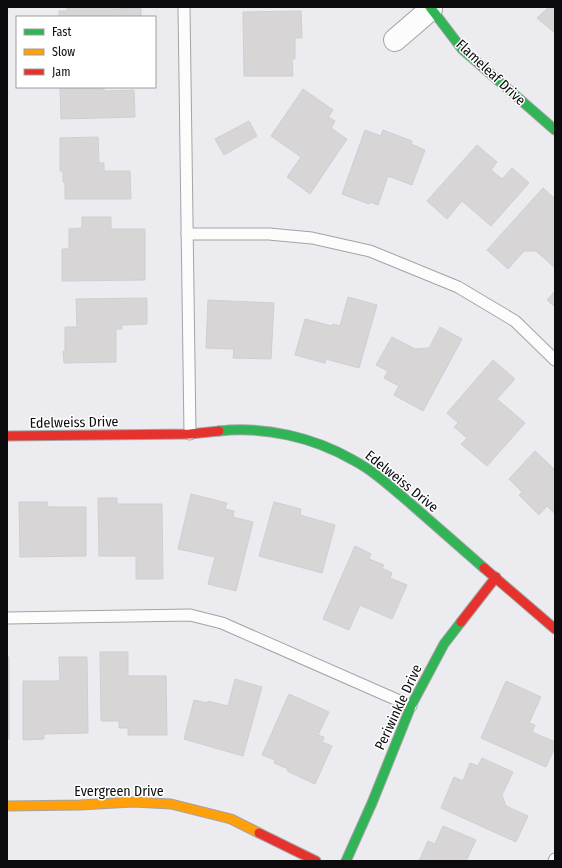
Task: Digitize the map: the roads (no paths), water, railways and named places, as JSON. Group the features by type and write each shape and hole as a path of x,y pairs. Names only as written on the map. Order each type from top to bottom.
{"street":[{"name":"Flameleaf Drive","path":"396,40 431,8 462,49 555,130"},
{"name":"Edelweiss Drive","path":"7,436 190,434 235,429 266,430 326,446 354,460 379,477 555,629"},
{"name":"Periwinkle Drive","path":"346,861 372,803 411,706 444,644 496,577"},
{"name":"Evergreen Drive","path":"7,806 80,805 133,802 171,804 231,818 316,861"}],"lane":[{"path":"184,7 190,434"},
{"path":"187,234 269,234 312,238 370,251 458,287 515,321 555,360"},
{"path":"7,618 190,615 222,623 411,706"}]}
